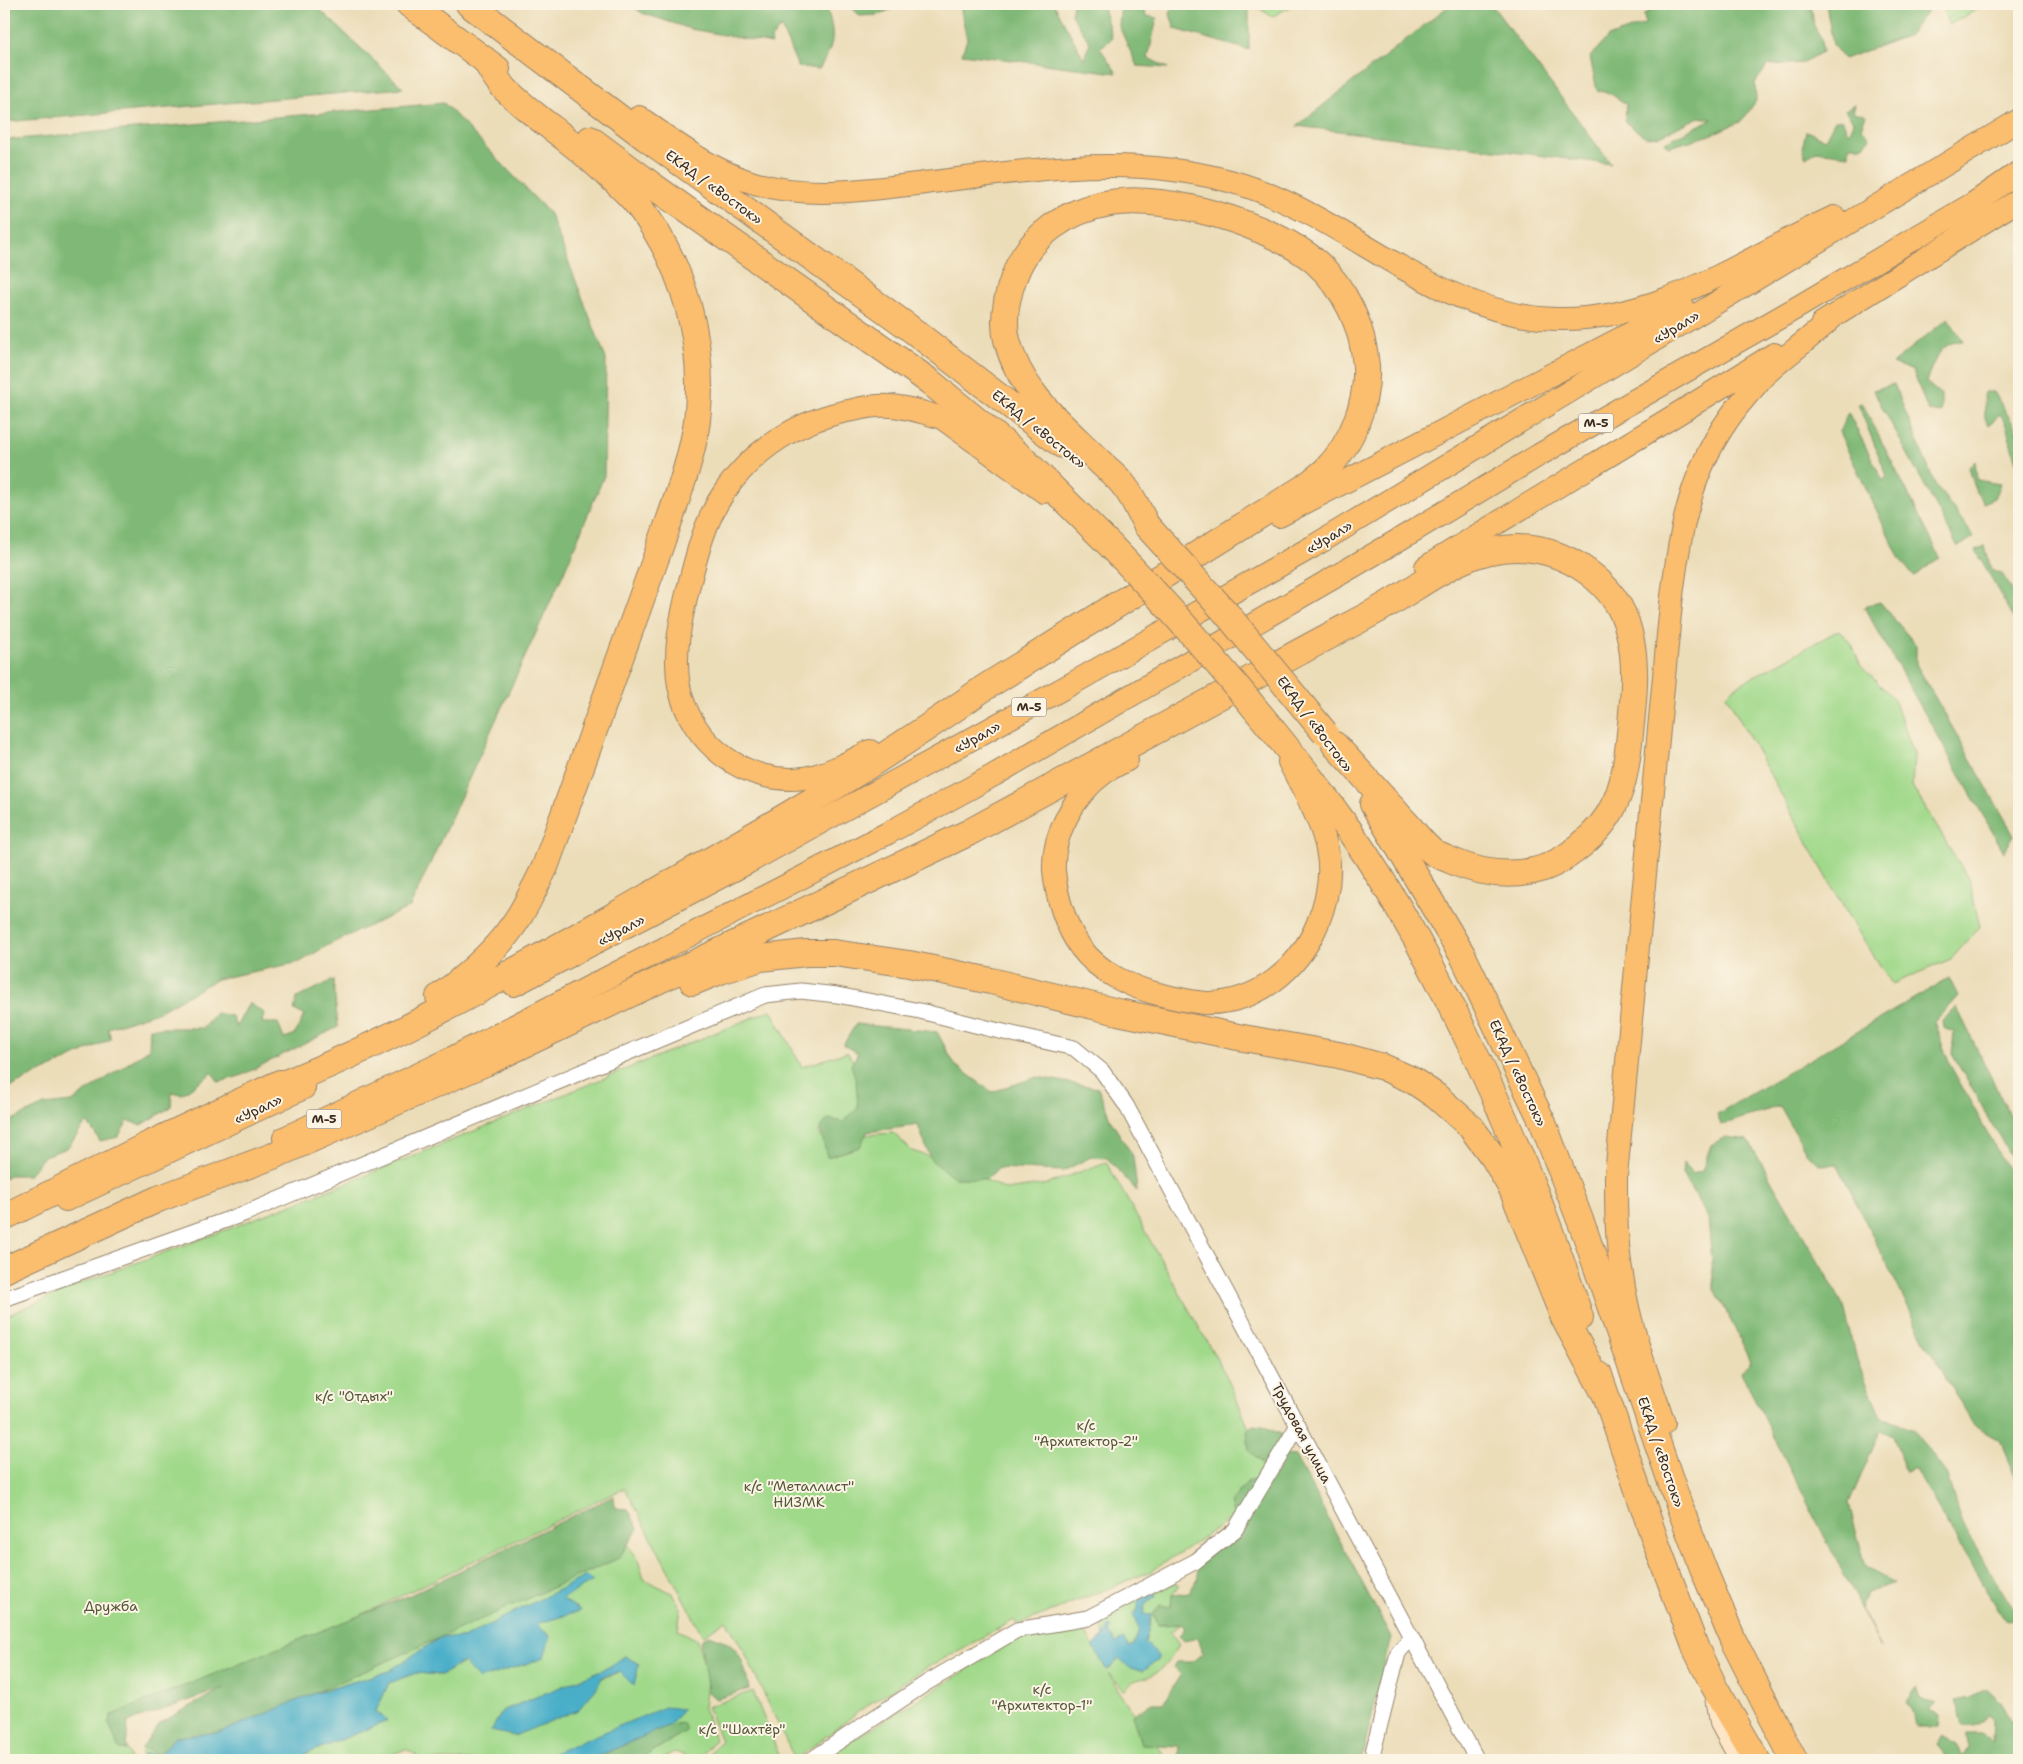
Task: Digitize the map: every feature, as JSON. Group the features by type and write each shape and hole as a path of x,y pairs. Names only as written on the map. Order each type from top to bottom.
{"highway":[{"path":"409,4 653,186 929,381 1021,456 1103,537 1170,608 1224,670 1315,784 1369,860 1402,914 1451,1003 1509,1126 1554,1239 1604,1392 1672,1587 1696,1649 1714,1686 1757,1760"},
{"name":"ЕКАД / «Восток»","path":"469,4 646,138 907,326 1024,415 1074,456 1147,526 1227,614 1330,739 1389,830 1463,956 1543,1123 1585,1232 1679,1505 1733,1640 1794,1760"},
{"path":"4,1217 150,1144 266,1091 403,1021 429,1005 462,980 495,949 520,915 545,867 686,470 696,422 698,385 696,337 686,298 674,267 655,231 624,190 578,148 504,89 484,59"},
{"path":"266,1091 311,1073 410,1028 548,952 797,809 948,714 984,688 1305,487 1326,470 1345,445 1360,412 1366,372 1360,330 1337,284 1317,263 1295,247 1267,232 1201,211 1166,204 1112,202 1086,208 1065,217 1044,232 1028,249 1016,270 1009,291 1005,313 1007,338 1016,366 1034,397 1126,487 1147,526"},
{"path":"204,1181 273,1156 486,1063 968,833 1378,610 1462,560 1497,549 1518,548 1559,556 1589,572 1608,590 1619,608 1629,631 1635,668 1634,692 1624,777 1614,806 1598,829 1581,845 1561,859 1534,871 1487,872 1461,864 1434,852 1330,739"},
{"path":"486,1063 579,1030 720,971 761,958 806,953 834,953 918,966 1238,1037 1339,1055 1383,1068 1412,1080 1436,1096 1470,1126 1494,1158 1512,1189 1564,1318 1604,1392"},
{"name":"М-5","path":"4,1270 158,1199 204,1181"}],"main road":[{"path":"571,80 616,100 707,163 742,179 772,188 802,192 826,192 897,186 1048,168 1094,166 1161,169 1205,175 1261,191 1288,203 1434,286 1471,301 1522,316 1555,319 1588,318 1623,313 1653,305 1694,288 1789,238 1874,199"},
{"path":"1174,570 1741,276 1942,158 2019,118"},
{"name":"«Урал»","path":"4,1230 430,1028 793,838 1312,547 2019,118"},
{"name":"М-5","path":"204,1181 261,1149 446,1062 853,851 994,775 1395,542 1539,455 1798,307 1974,203 2019,172"},
{"path":"1307,647 1368,603 1547,492 1710,395 2019,200"},
{"path":"1679,1505 1670,1444 1633,1325 1622,1277 1616,1231 1618,1148 1676,558 1686,507 1701,467 1716,435 1768,372 1818,332 1835,315"},
{"path":"984,688 918,722 841,767 805,778 779,779 754,773 734,764 704,737 693,722 680,687 676,663 678,638 695,559 710,519 723,494 742,470 765,448 786,434 813,420 836,413 866,407 890,406 942,418 1103,537"},
{"path":"1260,674 1218,708 1103,774 1081,796 1065,820 1057,845 1054,863 1055,882 1070,929 1082,949 1101,968 1147,991 1206,1003 1225,1002 1244,997 1264,988 1280,977 1298,959 1323,910 1328,882 1328,856 1324,836 1317,817 1271,728"},
{"path":"1714,1686 1720,1723 1740,1760"}],"street":[{"name":"Трудовая улица","path":"4,1299 246,1213 765,995 801,991 838,995 920,1011 1074,1048 1102,1071 1126,1105 1477,1760"},
{"path":"811,1760 928,1682 1017,1630 1088,1618 1196,1561 1235,1530 1298,1426"},
{"path":"1371,1760 1398,1654 1411,1637"}],"green space":[{"path":"4,4 314,4 403,88 4,122"},
{"path":"630,4 826,4 832,30 831,44 819,69 798,67 781,27 771,39 772,44 691,29 642,13"},
{"path":"848,4 900,4 900,6 877,15 860,16"},
{"path":"957,4 1054,4 1084,59 1090,43 1071,14 1073,4 1102,4 1112,38 1100,48 1117,73 962,54 967,39 960,6"},
{"path":"1121,4 1143,4 1146,16 1157,18 1148,58 1168,68 1137,66 1119,26"},
{"path":"1173,4 1249,4 1249,50 1175,29 1170,14"},
{"path":"1260,4 1295,4 1272,17 1259,8"},
{"path":"1451,4 1491,4 1611,164 1297,126"},
{"path":"1665,4 1811,4 1814,26 1821,38 1822,52 1803,63 1768,65 1755,83 1756,101 1742,121 1707,136 1669,147 1665,142 1712,119 1699,117 1659,136 1646,137 1625,122 1626,104 1611,94 1597,90 1590,57 1608,37 1645,24 1644,14"},
{"path":"1826,4 1929,4 1927,12 1909,35 1844,59 1833,45"},
{"path":"1940,4 1987,4 1949,25"},
{"path":"444,103 550,214 606,359 604,476 564,572 410,907 328,945 300,962 217,979 160,1011 108,1028 111,1039 4,1090 4,140"},
{"path":"1855,104 1853,112 1866,115 1861,128 1870,137 1864,146 1849,146 1849,155 1816,151 1806,158 1802,149 1806,131 1825,139 1835,120 1842,120 1849,133 1854,122 1845,110"},
{"path":"1948,318 1963,341 1949,345 1938,354 1926,382 1941,395 1941,413 1928,411 1913,371 1893,363"},
{"path":"1894,384 1935,484 1974,537 1958,547 1873,390"},
{"path":"1984,392 1994,392 2019,434 2019,469 2004,420 2000,415 1988,425 1985,418"},
{"path":"1862,403 1940,557 1914,577 1900,559 1839,432 1848,412 1883,481 1887,476 1858,404"},
{"path":"1975,461 1977,480 2000,484 1994,498 1984,503 1976,492 1969,467"},
{"path":"1985,546 1991,570 2002,574 2016,596 2014,610 2019,613 2019,629 1976,550"},
{"path":"1880,602 1916,645 1916,664 2014,835 2004,852 1864,607"},
{"path":"1839,630 1852,645 1860,665 1894,699 1914,754 1912,786 1969,880 1980,927 1951,959 1892,984 1849,917 1726,695 1735,687"},
{"path":"1949,978 1958,996 1934,1022 1950,1065 2019,1190 2019,1486 1999,1439 1974,1425 1928,1347 1837,1164 1820,1165 1808,1155 1780,1106 1721,1125 1717,1114"},
{"path":"333,980 338,1027 240,1076 219,1082 212,1073 182,1094 172,1092 171,1107 142,1125 128,1121 118,1137 100,1141 87,1122 67,1148 44,1156 29,1175 9,1175 4,1179 4,1124 44,1105 72,1102 149,1049 150,1028 203,1028 216,1013 232,1016 236,1027 249,1003 264,1013 262,1023 278,1023 284,1039 296,1033 304,1015 294,1010 297,998"},
{"path":"1957,1008 2019,1134 2019,1169 1952,1054 1954,1032 1943,1028 1942,1020"},
{"path":"771,1010 802,1067 847,1052 884,1108 819,1131 821,1138 893,1133 912,1151 956,1165 1006,1190 1048,1184 1106,1162 1228,1379 1266,1469 1228,1521 1152,1571 1017,1625 1014,1620 923,1670 866,1706 795,1760 744,1651 726,1620 703,1636 625,1488 257,1665 118,1719 131,1760 4,1760 4,1317 81,1283 347,1183"},
{"path":"856,1024 937,1032 955,1065 992,1092 1037,1077 1098,1088 1111,1121 1133,1156 1137,1191 1107,1158 1091,1157 1063,1171 998,1168 987,1179 955,1178 931,1160 918,1125 867,1132 860,1147 827,1157 820,1127 829,1119 843,1122 858,1108 856,1080 851,1065 858,1053 843,1045"},
{"path":"1725,1137 1748,1140 1844,1306 1855,1356 1881,1417 1914,1430 1947,1475 1962,1525 2018,1618 2008,1621 1998,1611 1915,1468 1906,1472 1893,1436 1880,1430 1849,1504 1866,1568 1894,1583 1867,1593 1861,1608 1881,1648 1741,1372 1751,1361 1714,1287 1708,1218 1682,1173 1683,1163 1693,1174 1702,1171 1711,1145"},
{"path":"1253,1425 1263,1426 1281,1434 1284,1455 1295,1456 1391,1637 1361,1760 1178,1760 1179,1746 1141,1744 1132,1715 1152,1703 1163,1703 1181,1674 1174,1667 1177,1662 1192,1662 1203,1653 1198,1638 1184,1641 1179,1636 1185,1628 1181,1624 1158,1625 1153,1614 1160,1605 1171,1607 1172,1595 1189,1593 1198,1578 1197,1568 1216,1538 1235,1518 1230,1503 1248,1481 1272,1475 1249,1450 1247,1430"},
{"path":"614,1496 615,1508 628,1509 638,1529 619,1558 313,1694 221,1732 175,1737 160,1754 142,1748 160,1723 224,1688 128,1722 126,1750 118,1748 109,1723 112,1715 408,1596"},
{"path":"610,1523 637,1557 644,1579 672,1593 681,1608 678,1630 696,1639 708,1673 704,1708 715,1740 697,1760 684,1760 684,1755 674,1752 660,1760 639,1760 685,1731 683,1723 670,1725 682,1709 539,1760 416,1760 416,1755 406,1749 377,1760 302,1760 306,1754 387,1721 376,1711 389,1683 416,1673 441,1675 535,1624 580,1610 562,1599 586,1576 463,1638 441,1637 389,1671 313,1694 160,1754 144,1754 144,1760 142,1760 142,1748 178,1722","holes":["625,1656 620,1672 502,1711 609,1667"]},
{"name":"к/с \"Архитектор-1\"","path":"1175,1583 1179,1586 1172,1595 1171,1607 1158,1625 1181,1624 1170,1632 1179,1645 1171,1658 1152,1675 1134,1681 1124,1691 1108,1673 1131,1710 1168,1760 823,1760 1025,1634 1056,1629 1063,1637 1081,1624 1106,1669 1112,1667 1119,1658 1158,1656 1145,1642 1152,1615 1143,1615 1145,1604 1156,1597 1155,1594 1133,1614 1139,1629 1134,1645 1129,1647 1116,1644 1109,1632 1109,1627 1104,1636 1101,1625 1111,1610 1152,1588 1157,1592"},
{"path":"709,1635 728,1643 739,1655 745,1669 749,1689 716,1699 708,1692 700,1641"},
{"path":"1916,1687 1920,1698 1937,1704 1930,1710 1939,1715 1938,1727 1916,1727 1913,1711 1906,1702"},
{"path":"1986,1688 2000,1702 2019,1736 2019,1760 1949,1760 1936,1744 1941,1736 1957,1745 1963,1756 1969,1748 1968,1734 1984,1734 1992,1742 1993,1720 1988,1713 1979,1724 1964,1726 1955,1700 1970,1697"},
{"name":"к/с \"Шахтёр\"","path":"753,1691 781,1760 702,1760 721,1741 707,1707"},
{"path":"683,1723 686,1731 639,1760 589,1760 670,1725"}],"water":[{"path":"586,1576 593,1581 562,1599 581,1611 536,1624 550,1636 544,1658 479,1679 463,1662 441,1675 416,1673 389,1683 376,1711 387,1721 306,1754 302,1760 144,1760 144,1754 160,1754 175,1737 221,1732 313,1694 389,1671 441,1637 463,1638"},
{"path":"1154,1593 1156,1597 1145,1604 1143,1614 1152,1615 1145,1642 1158,1656 1158,1661 1143,1670 1131,1669 1119,1658 1112,1667 1106,1669 1093,1646 1104,1636 1109,1626 1112,1627 1109,1632 1116,1643 1123,1639 1129,1647 1134,1645 1139,1629 1133,1614 1138,1610 1138,1601"},
{"path":"625,1656 639,1664 634,1686 620,1672 603,1676 596,1689 578,1710 514,1736 491,1731 502,1711 609,1667"},
{"path":"665,1707 683,1709 670,1725 589,1760 539,1760 544,1757"}],"park label":[{"name":"к/с \"Отдых\"","path":"354,1396"},
{"name":"к/с \"Архитектор-2\"","path":"1086,1434"},
{"name":"к/с \"Металлист\" НИЗМК","path":"799,1494"},
{"name":"Дружба","path":"111,1606"}]}
